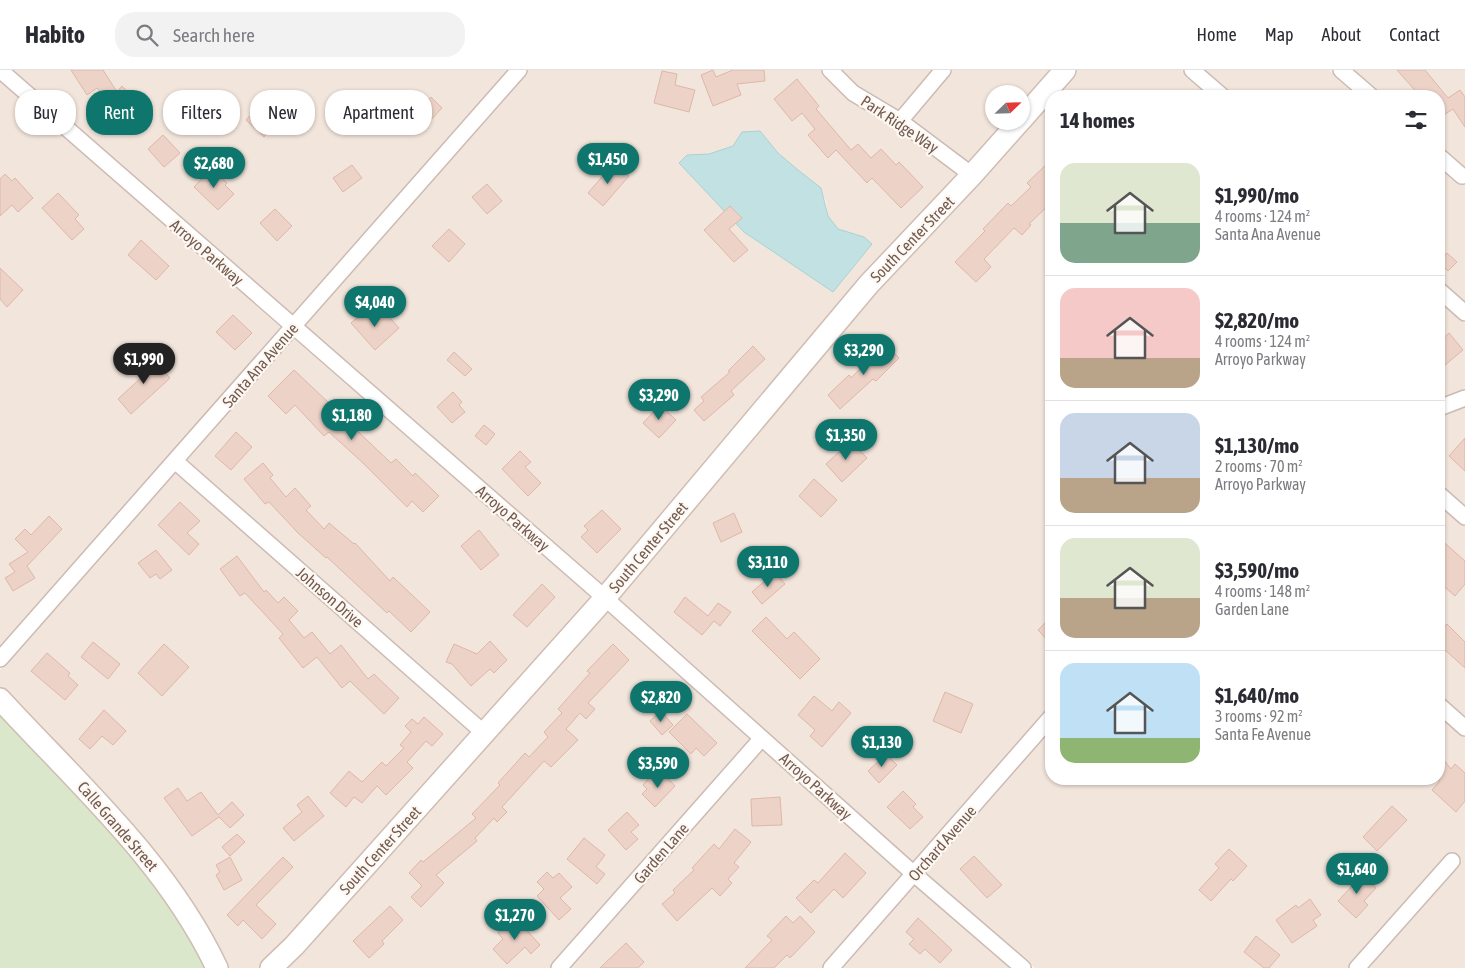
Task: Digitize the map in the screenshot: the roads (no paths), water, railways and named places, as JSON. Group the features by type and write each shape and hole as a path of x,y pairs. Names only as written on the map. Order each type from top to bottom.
{"street":[{"name":"Arroyo Parkway","path":"0,70 605,598 914,874 1023,968"},
{"name":"Santa Ana Avenue","path":"0,659 519,70"},
{"name":"Park Ridge Way","path":"830,70 854,93 900,121 972,176"},
{"path":"900,121 944,70"},
{"name":"South Center Street","path":"1048,90 1066,70"},
{"path":"1192,70 1215,90"},
{"path":"1341,70 1364,90"},
{"name":"South Center Street","path":"1030,111 1045,94"},
{"name":"South Center Street","path":"272,968 294,946 605,598 869,284 1013,130"},
{"path":"1445,161 1462,176"},
{"path":"1445,296 1465,314"},
{"path":"1445,406 1465,398"},
{"name":"Johnson Drive","path":"175,462 484,734"},
{"path":"1445,499 1465,517"},
{"name":"Calle Grande Street","path":"0,699 96,799 172,890 217,968"},
{"path":"1445,710 1465,728"},
{"name":"Orchard Avenue","path":"831,968 1045,724"},
{"name":"Garden Lane","path":"559,968 762,738"},
{"path":"1357,968 1452,861"}],"water":[{"path":"760,131 778,153 821,188 828,216 838,229 864,237 872,244 833,292 744,232 679,163 687,155 709,154 733,146 742,132"}]}
